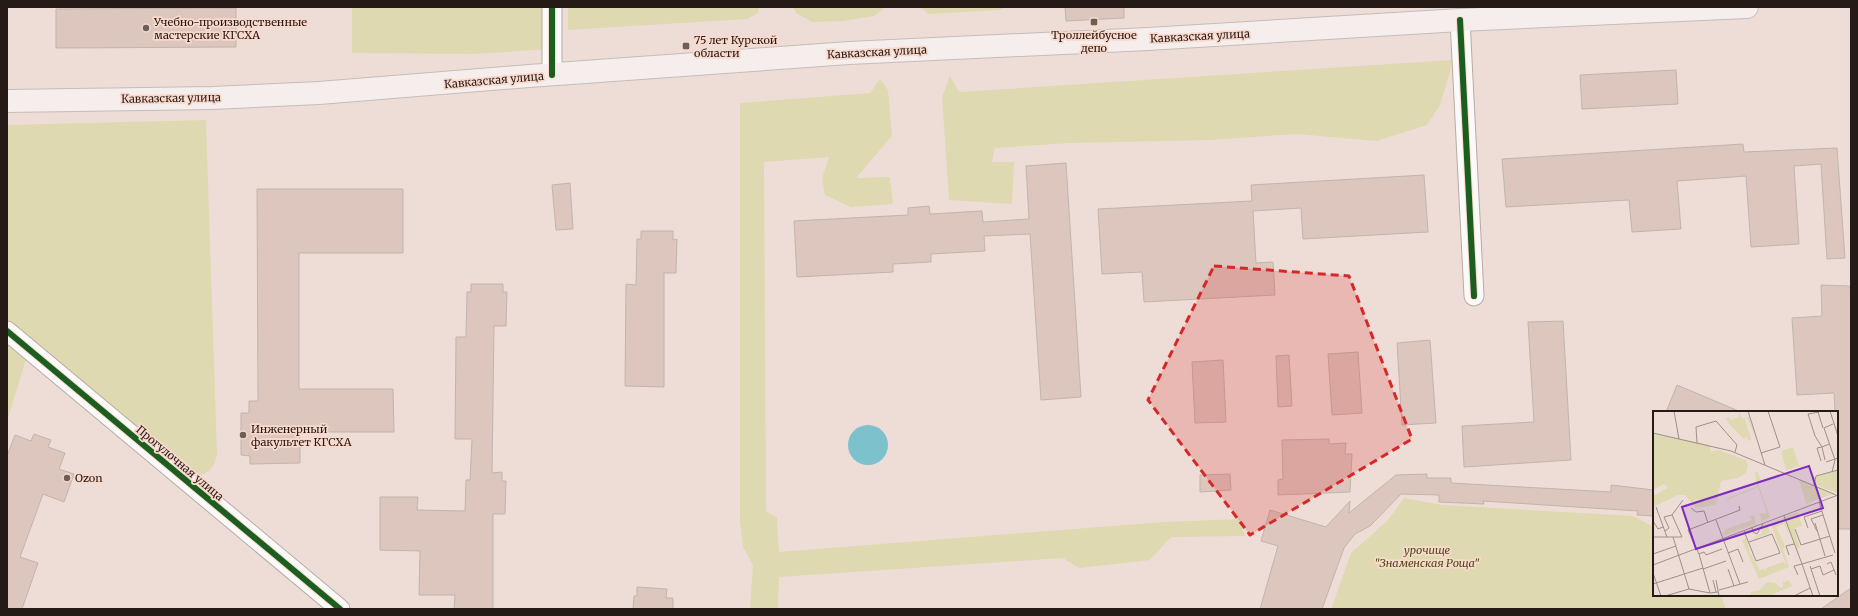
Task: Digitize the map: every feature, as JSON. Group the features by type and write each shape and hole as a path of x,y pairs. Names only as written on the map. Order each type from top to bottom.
{"main road":[{"name":"Кавказская улица","path":"7,101 212,98 319,93 849,53 1156,38 1460,20 1747,7"}],"street":[{"path":"552,7 552,75"},
{"path":"1460,20 1474,296"},
{"name":"Прогулочная улица","path":"7,331 340,609"}],"highlighted area":[{"path":"1214,266 1349,276 1412,439 1250,535 1148,400"}],"green space":[{"path":"352,7 552,7 552,49 474,54 352,53"},
{"path":"568,7 759,7 758,13 747,19 568,30"},
{"path":"793,7 886,7 874,16 843,21 812,22 796,13"},
{"path":"921,7 1006,7 1000,10 928,14"},
{"path":"1452,60 1440,105 1427,125 1377,141 1296,134 1211,140 1070,143 995,148 992,162 1014,162 1012,204 949,200 942,97 950,76 959,92"},
{"path":"880,79 888,90 892,136 856,178 890,177 893,204 851,207 825,195 822,178 829,157 764,162 766,511 777,518 779,552 1163,522 1240,519 1245,536 1171,537 1150,560 1079,568 1063,558 779,577 778,609 750,609 753,565 743,547 740,521 740,103 870,93"},
{"path":"206,120 217,454 210,470 202,475 193,476 7,324 7,125"},
{"path":"7,340 27,356 7,422"},
{"name":"урочище \"Знаменская Роща\"","path":"1404,498 1442,505 1633,516 1653,526 1653,596 1721,596 1726,609 1331,609 1351,553 1388,520"}],"water":[{"path":"868,425 876,427 882,431 886,437 888,445 886,453 882,459 876,463 868,465 860,463 854,459 850,453 848,445 850,437 854,431 860,427"}],"building":[{"path":"1065,7 1124,7 1124,18 1066,21"},
{"name":"Учебно-производственные мастерские КГСХА","path":"236,8 236,47 56,48 56,9"},
{"path":"1676,70 1678,104 1582,109 1580,75"},
{"path":"1743,144 1744,152 1837,148 1845,258 1827,259 1821,164 1794,166 1799,244 1751,247 1746,176 1677,181 1681,229 1632,232 1629,200 1506,207 1502,159"},
{"path":"1066,163 1081,397 1041,400 1030,234 984,236 985,251 931,254 931,262 893,264 893,272 797,277 794,221 908,215 908,208 929,206 930,214 982,211 983,222 1029,219 1026,166"},
{"path":"1424,175 1428,232 1303,239 1301,208 1253,211 1256,263 1273,262 1275,295 1144,302 1142,272 1102,274 1098,209 1252,201 1251,185"},
{"path":"570,183 573,229 556,230 552,185"},
{"path":"257,189 403,189 403,253 299,253 299,389 393,389 394,432 300,432 300,463 250,464 250,456 241,455 241,413 249,413 249,401 258,401"},
{"path":"641,231 673,231 673,240 677,239 676,273 664,273 664,387 625,386 626,284 636,285 637,239 641,239"},
{"path":"471,284 503,284 503,292 507,292 506,326 494,326 492,473 502,472 502,481 506,481 505,514 493,514 493,609 454,609 455,595 419,595 420,551 380,550 380,497 418,497 417,510 465,511 466,480 470,480 472,439 455,439 456,337 466,337 467,292 471,292"},
{"path":"1821,285 1849,286 1851,291 1851,529 1839,529 1838,411 1835,411 1834,393 1797,395 1792,318 1822,316"},
{"path":"1563,321 1571,460 1464,467 1462,426 1534,422 1528,322"},
{"path":"1430,340 1436,423 1402,425 1397,343"},
{"path":"1358,352 1362,413 1332,415 1328,354"},
{"path":"1289,355 1292,406 1278,407 1276,356"},
{"path":"1223,360 1226,422 1195,423 1192,362"},
{"path":"1677,385 1739,411 1666,411"},
{"path":"34,434 51,440 48,447 65,453 59,469 74,474 64,502 43,494 20,557 38,563 22,609 7,609 7,456 15,435 31,441"},
{"path":"1329,439 1329,444 1346,443 1345,454 1352,454 1350,492 1278,495 1278,480 1283,479 1282,440"},
{"path":"1230,474 1231,490 1200,492 1200,475"},
{"path":"1427,474 1427,478 1451,478 1451,483 1611,492 1611,485 1653,490 1653,516 1637,515 1638,511 1483,501 1484,504 1439,502 1439,495 1401,494 1370,526 1355,534 1344,548 1322,609 1260,609 1278,546 1261,541 1270,510 1326,527 1350,501 1349,513 1396,475"},
{"path":"637,587 667,589 666,598 673,598 673,609 633,609 634,596 637,596"},
{"path":"1851,588 1851,609 1821,609"}],"cycle path":[{"path":"552,7 552,75"},
{"path":"1460,20 1474,296"},
{"path":"7,331 340,609"}],"place":[{"name":"Троллейбусное депо","path":"1094,22"},
{"name":"Учебно-производственные мастерские КГСХА","path":"146,28"},
{"name":"75 лет Курской области","path":"686,46"},
{"name":"Инженерный факультет КГСХА","path":"243,435"},
{"name":"Ozon","path":"67,478"}]}
